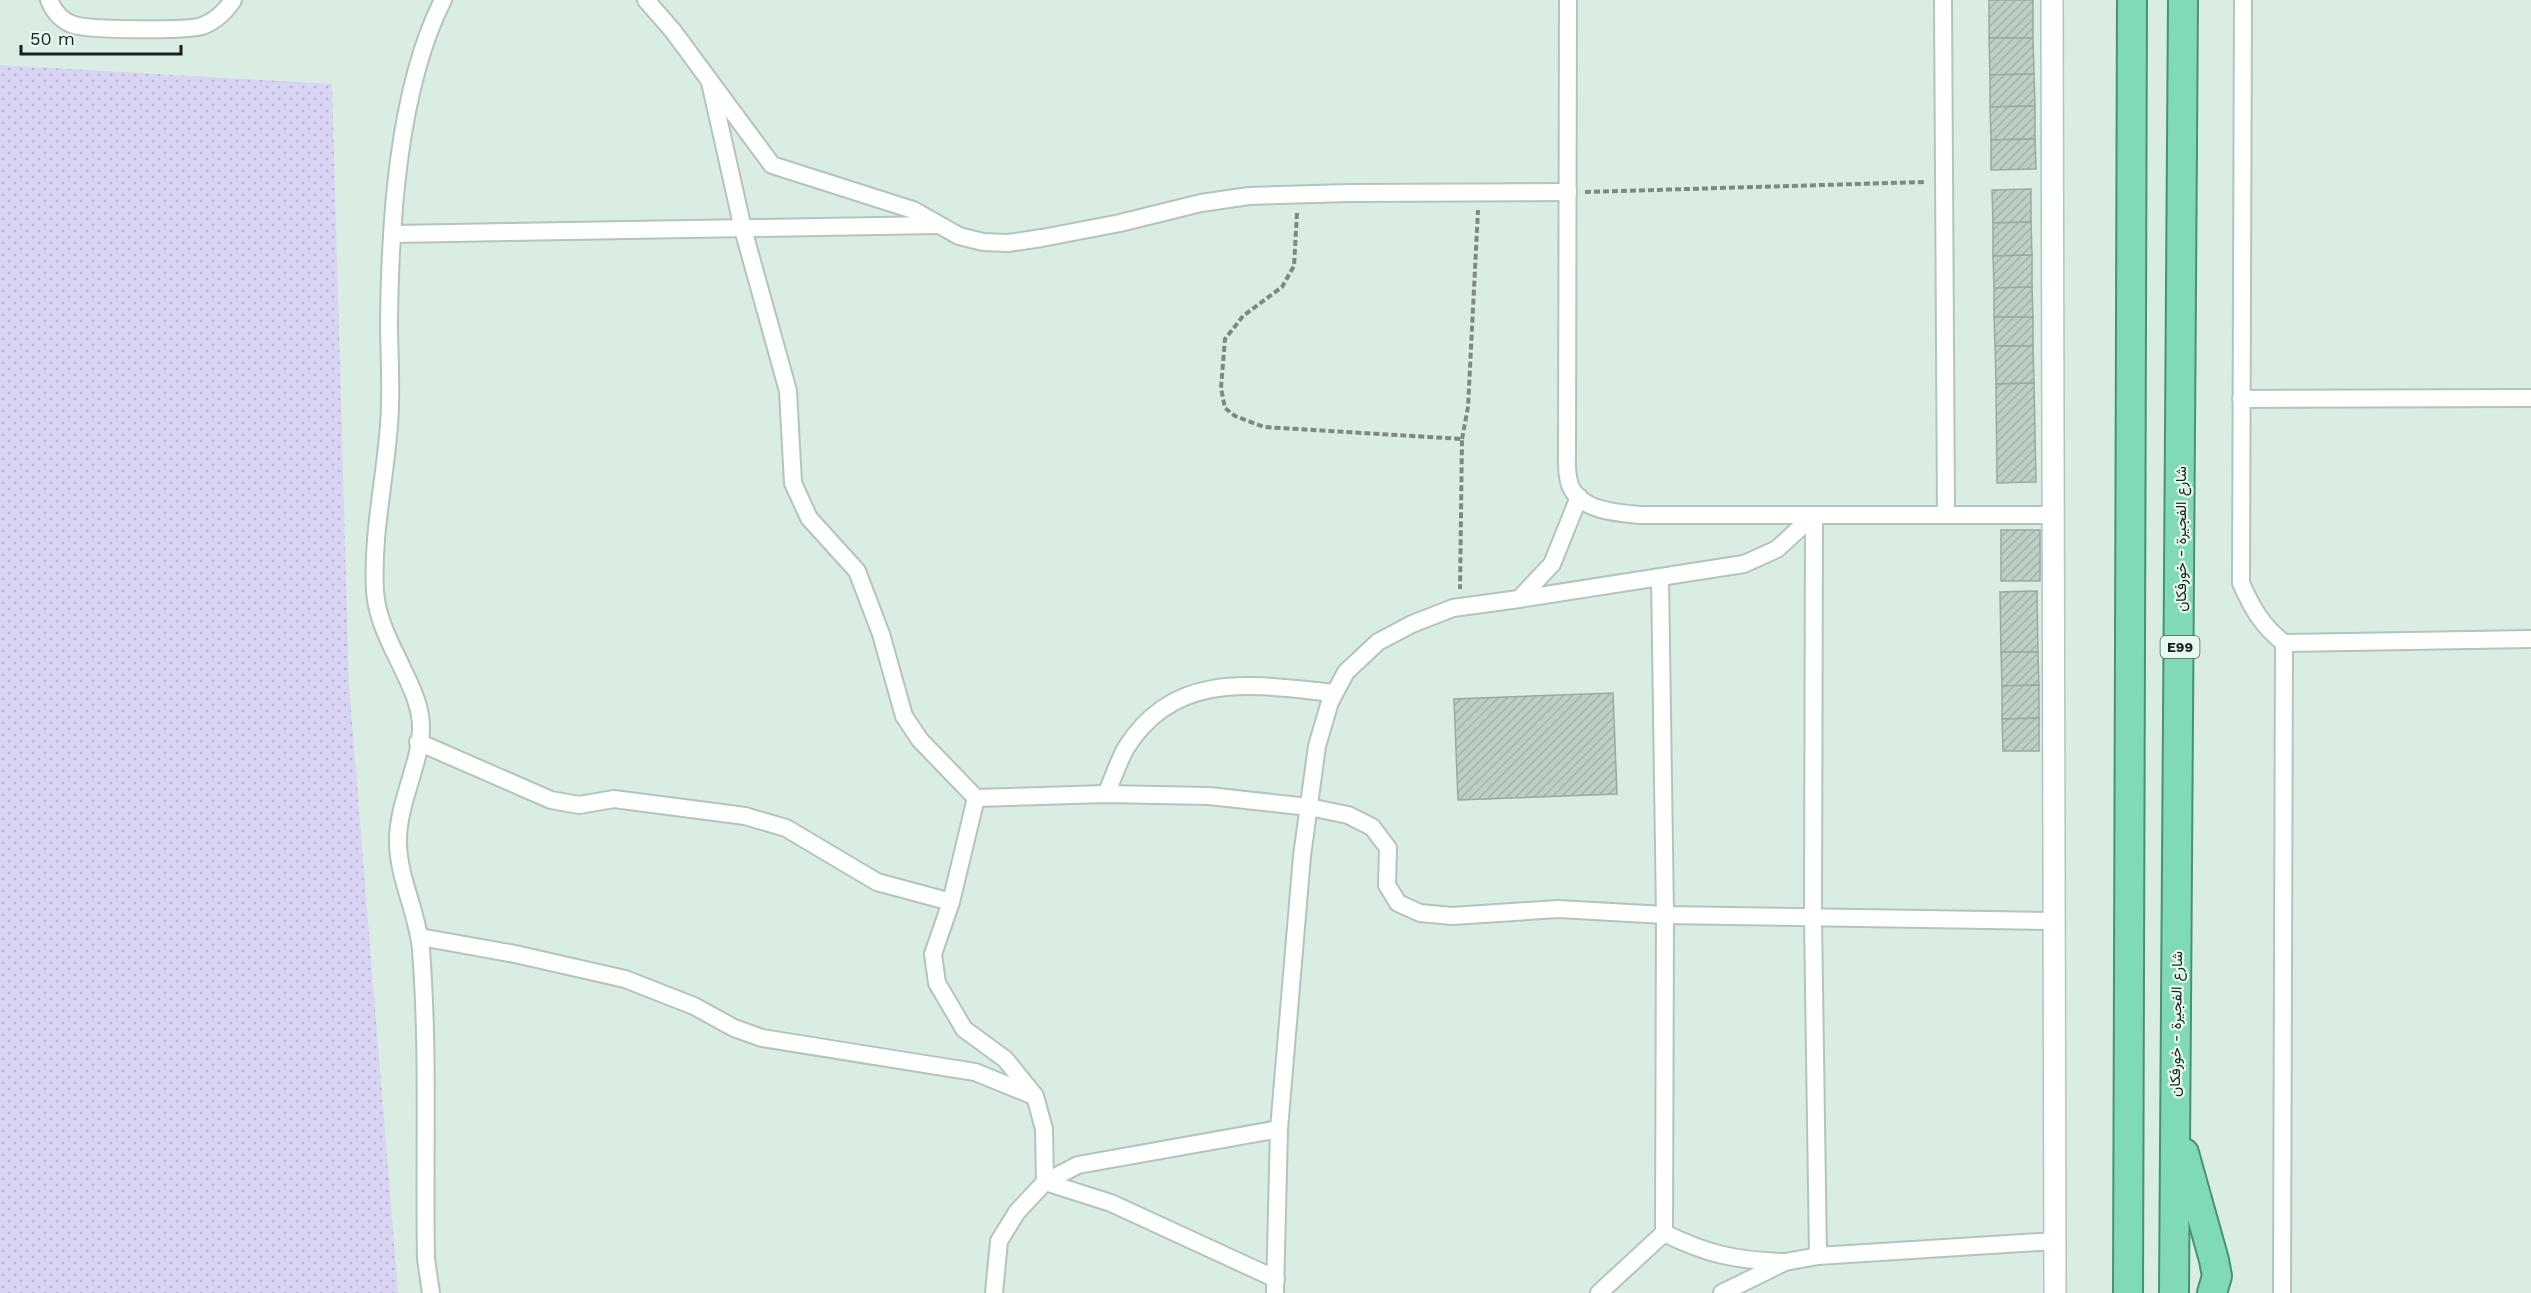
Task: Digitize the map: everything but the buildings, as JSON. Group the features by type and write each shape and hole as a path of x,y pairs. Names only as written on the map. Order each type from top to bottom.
{"highway":[{"path":"2128,1293 2132,0"},
{"name":"شارع الفجيرة - خورفكان","path":"2174,1293 2180,737 2183,0"},
{"path":"2175,1121 2214,1260 2217,1276 2212,1293"},
{"path":"2128,1190 2141,1199 2144,1206 2144,1293"}],"street":[{"path":"49,0 54,12 75,26 186,28 213,21 224,13 233,0"},
{"path":"431,1293 426,1259 424,992 420,937 398,846 399,825 421,731 419,710 387,639 378,612 375,592 379,496 389,424 389,318 400,153 411,96 435,16 443,0"},
{"path":"646,0 772,165 913,210 959,236 982,242 1008,243 1120,223 1201,203 1250,196 1568,192"},
{"path":"1568,0 1567,452 1570,485 1579,497 1594,507 1614,513 1640,515 2052,515"},
{"path":"1943,0 1946,515"},
{"path":"2052,0 2055,1293"},
{"path":"2242,0 2241,583 2252,609 2266,628 2284,643 2531,639"},
{"path":"710,82 743,229 788,391 793,483 809,518 857,572 881,634 904,716 920,740 976,798 1106,794 1209,796 1309,807 1348,815 1372,827 1388,848 1387,885 1398,903 1419,913 1452,916 1558,909 1665,915 2054,921"},
{"path":"393,234 938,225"},
{"path":"2241,399 2531,398"},
{"path":"1519,599 1551,564 1579,497"},
{"path":"1045,1182 1111,1203 1275,1286 1279,1129 1302,856 1317,746 1334,693 1346,672 1377,642 1412,624 1460,607 1744,564 1777,549 1815,515"},
{"path":"1815,515 1813,918 1818,1256"},
{"path":"1599,1293 1664,1233 1665,915 1660,578"},
{"path":"2282,1293 2284,643"},
{"path":"1106,794 1126,748 1153,716 1179,699 1219,686 1267,686 1334,693"},
{"path":"418,742 551,800 579,804 614,799 745,816 786,828 877,882 951,902"},
{"path":"976,798 951,902 933,954 937,982 964,1029 1005,1059 1035,1096 1044,1129 1045,1182"},
{"path":"420,937 515,954 625,979 694,1006 734,1028 762,1038 975,1072 1035,1096"},
{"path":"994,1293 999,1241 1017,1212 1045,1182 1078,1165 1279,1129"},
{"path":"1664,1233 1700,1251 1742,1260 1785,1262 1818,1256 2055,1241"},
{"path":"1722,1293 1785,1262"}],"path":[{"path":"1568,192 1944,181"},
{"path":"1460,607 1462,439 1468,407 1479,192"},
{"path":"1299,195 1294,266 1282,287 1243,316 1225,339 1221,388 1225,408 1235,416 1264,427 1462,439"}],"shaded area":[{"path":"0,65 332,84 349,686 398,1293 0,1293"}]}
